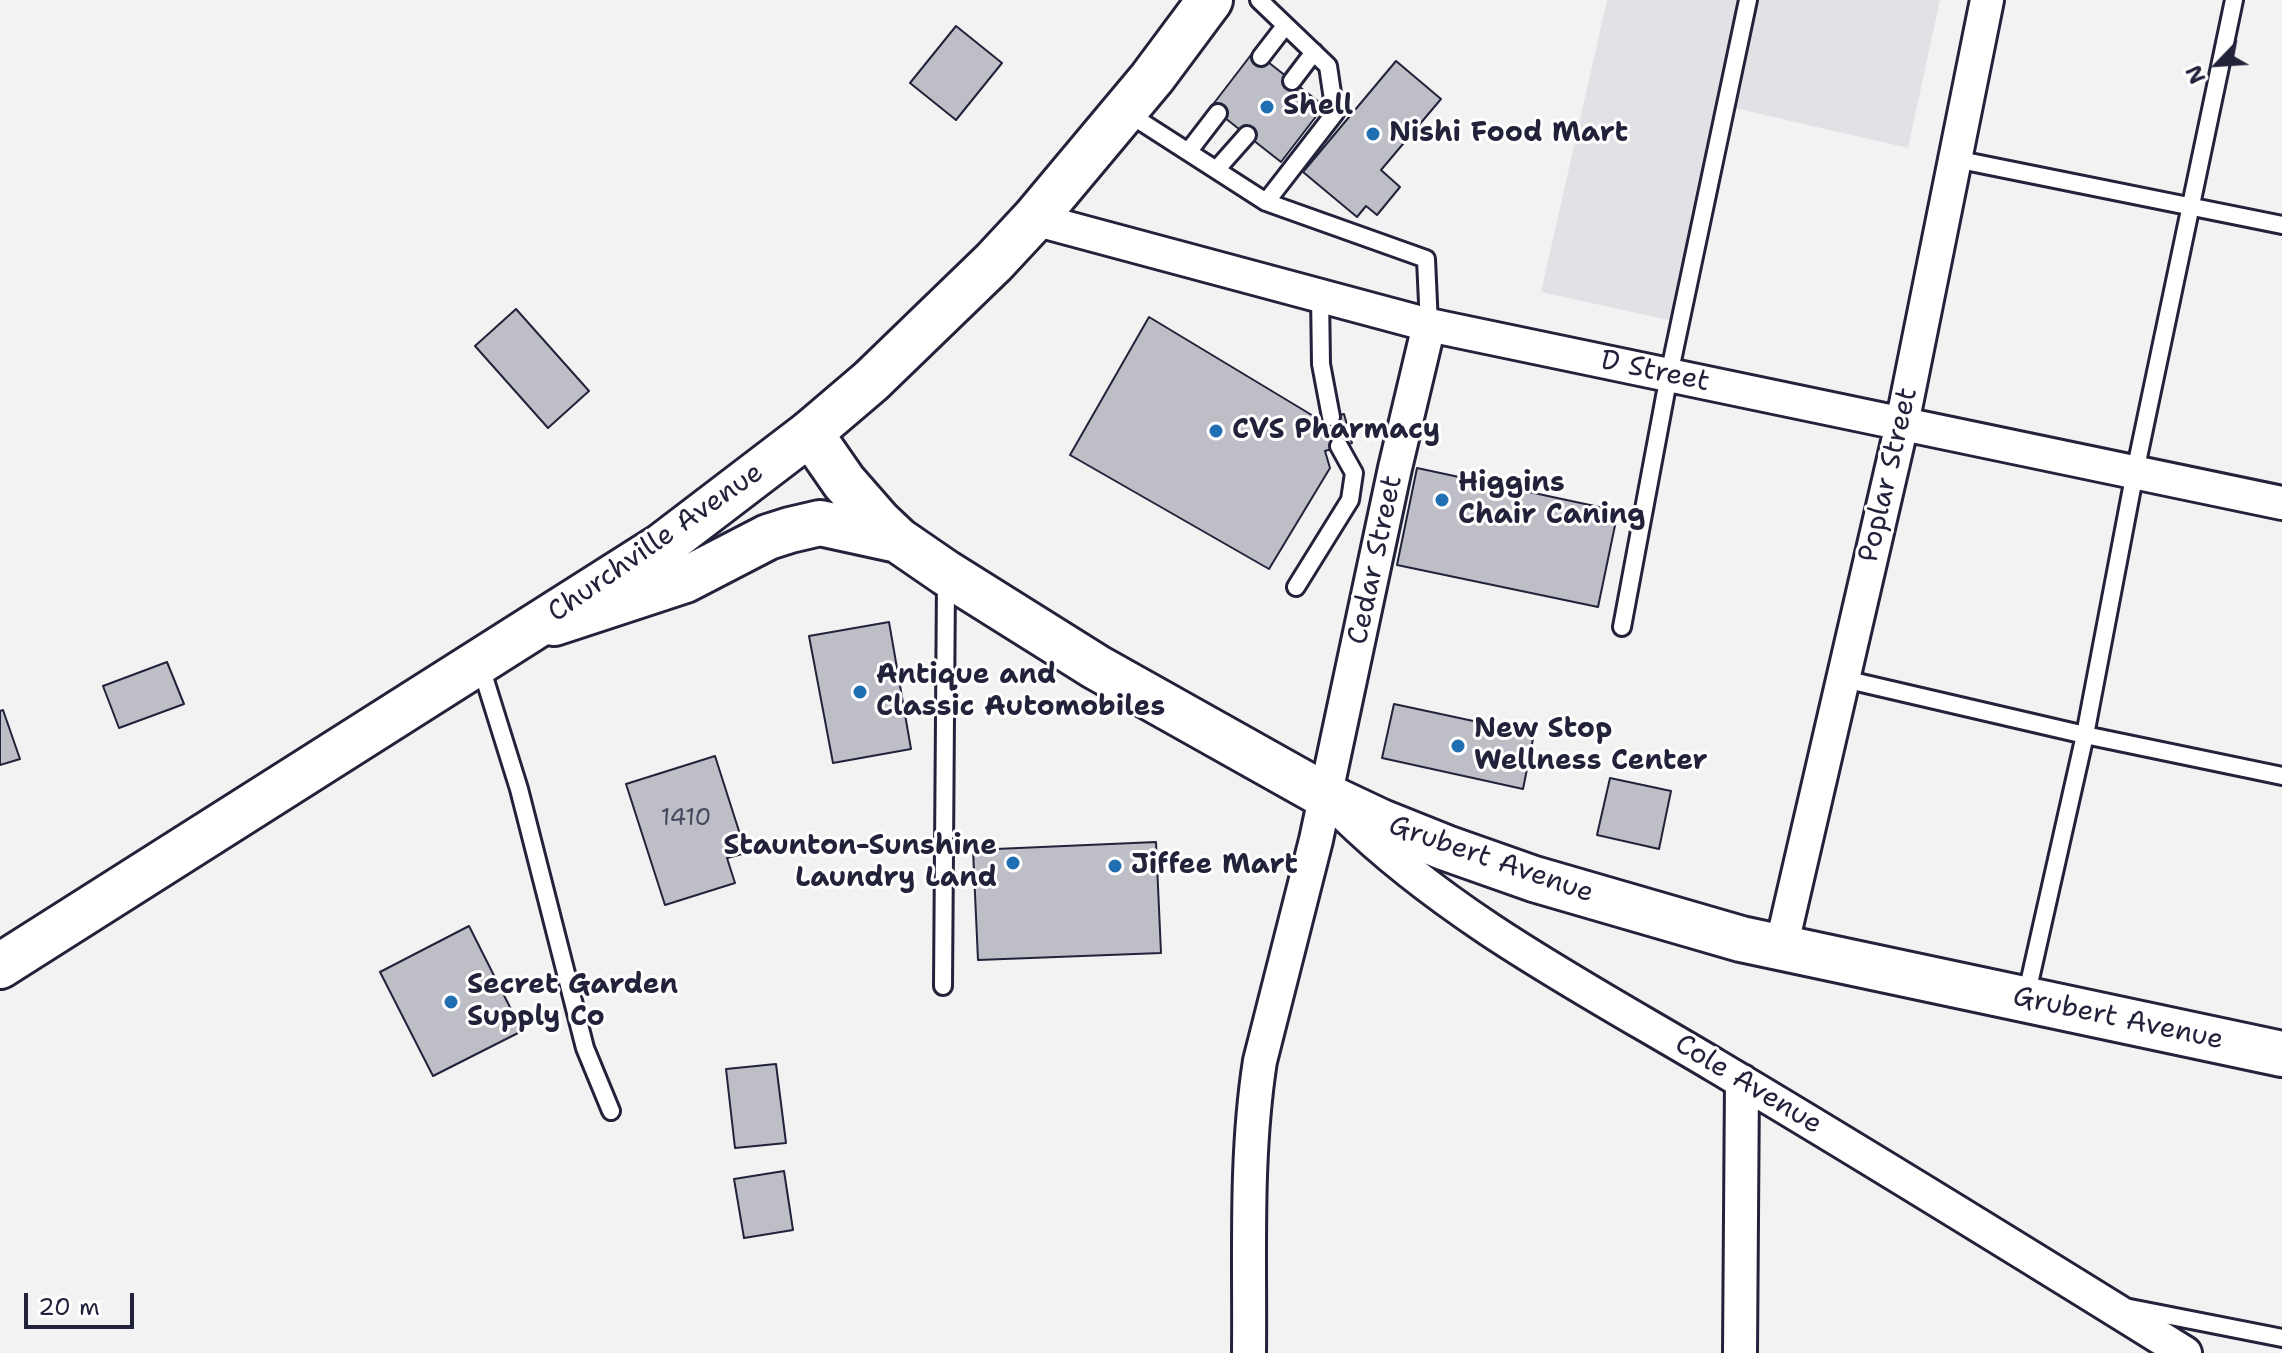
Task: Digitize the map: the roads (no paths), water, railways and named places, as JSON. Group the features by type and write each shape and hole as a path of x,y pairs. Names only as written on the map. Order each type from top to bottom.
{"street":[{"name":"Churchville Avenue","path":"0,966 662,546 810,433 871,381 1034,219 1124,111 1210,0"},
{"name":"Poplar Street","path":"1781,948 1902,424 1987,0"},
{"name":"D Street","path":"1034,219 1429,325 2282,503"},
{"name":"Cedar Street","path":"1249,1353 1250,1158 1254,1097 1272,1008 1326,796 1395,468 1429,325"},
{"name":"Grubert Avenue","path":"810,433 844,482 898,540 946,573 1096,667 1326,796 1433,843 1504,869 1681,922 1781,948 2282,1054"},
{"path":"528,632 685,580 768,537 790,530 820,523 898,540"},
{"name":"Cole Avenue","path":"1326,796 1389,857 1488,930 1742,1081 2185,1353"},
{"path":"1740,1353 1742,1081"}],"lane":[{"path":"1259,0 1328,66 1335,113 1266,202"},
{"path":"1622,627 1669,375 1748,0"},
{"path":"2026,999 2085,735 2135,472 2234,0"},
{"path":"1261,57 1285,26"},
{"path":"1292,81 1314,52"},
{"path":"1124,111 1266,202 1426,259 1429,325"},
{"path":"1188,152 1218,113"},
{"path":"1216,170 1247,135"},
{"path":"1955,159 2282,225"},
{"path":"1320,295 1321,364 1331,417"},
{"path":"1296,587 1350,500 1354,473 1339,446"},
{"path":"943,986 946,573"},
{"path":"479,662 519,789 585,1048 611,1111"},
{"path":"1844,679 2085,735 2282,776"},
{"path":"2105,1304 2282,1338"}],"place":[{"name":"Shell","path":"1267,107"},
{"name":"Nishi Food Mart","path":"1373,134"},
{"name":"CVS Pharmacy","path":"1216,431"},
{"name":"Higgins Chair Caning","path":"1442,500"},
{"name":"Antique and Classic Automobiles","path":"860,692"},
{"name":"New Stop Wellness Center","path":"1458,746"},
{"name":"Staunton-Sunshine Laundry Land","path":"1013,863"},
{"name":"Jiffee Mart","path":"1115,866"},
{"name":"Secret Garden Supply Co","path":"451,1002"}]}
